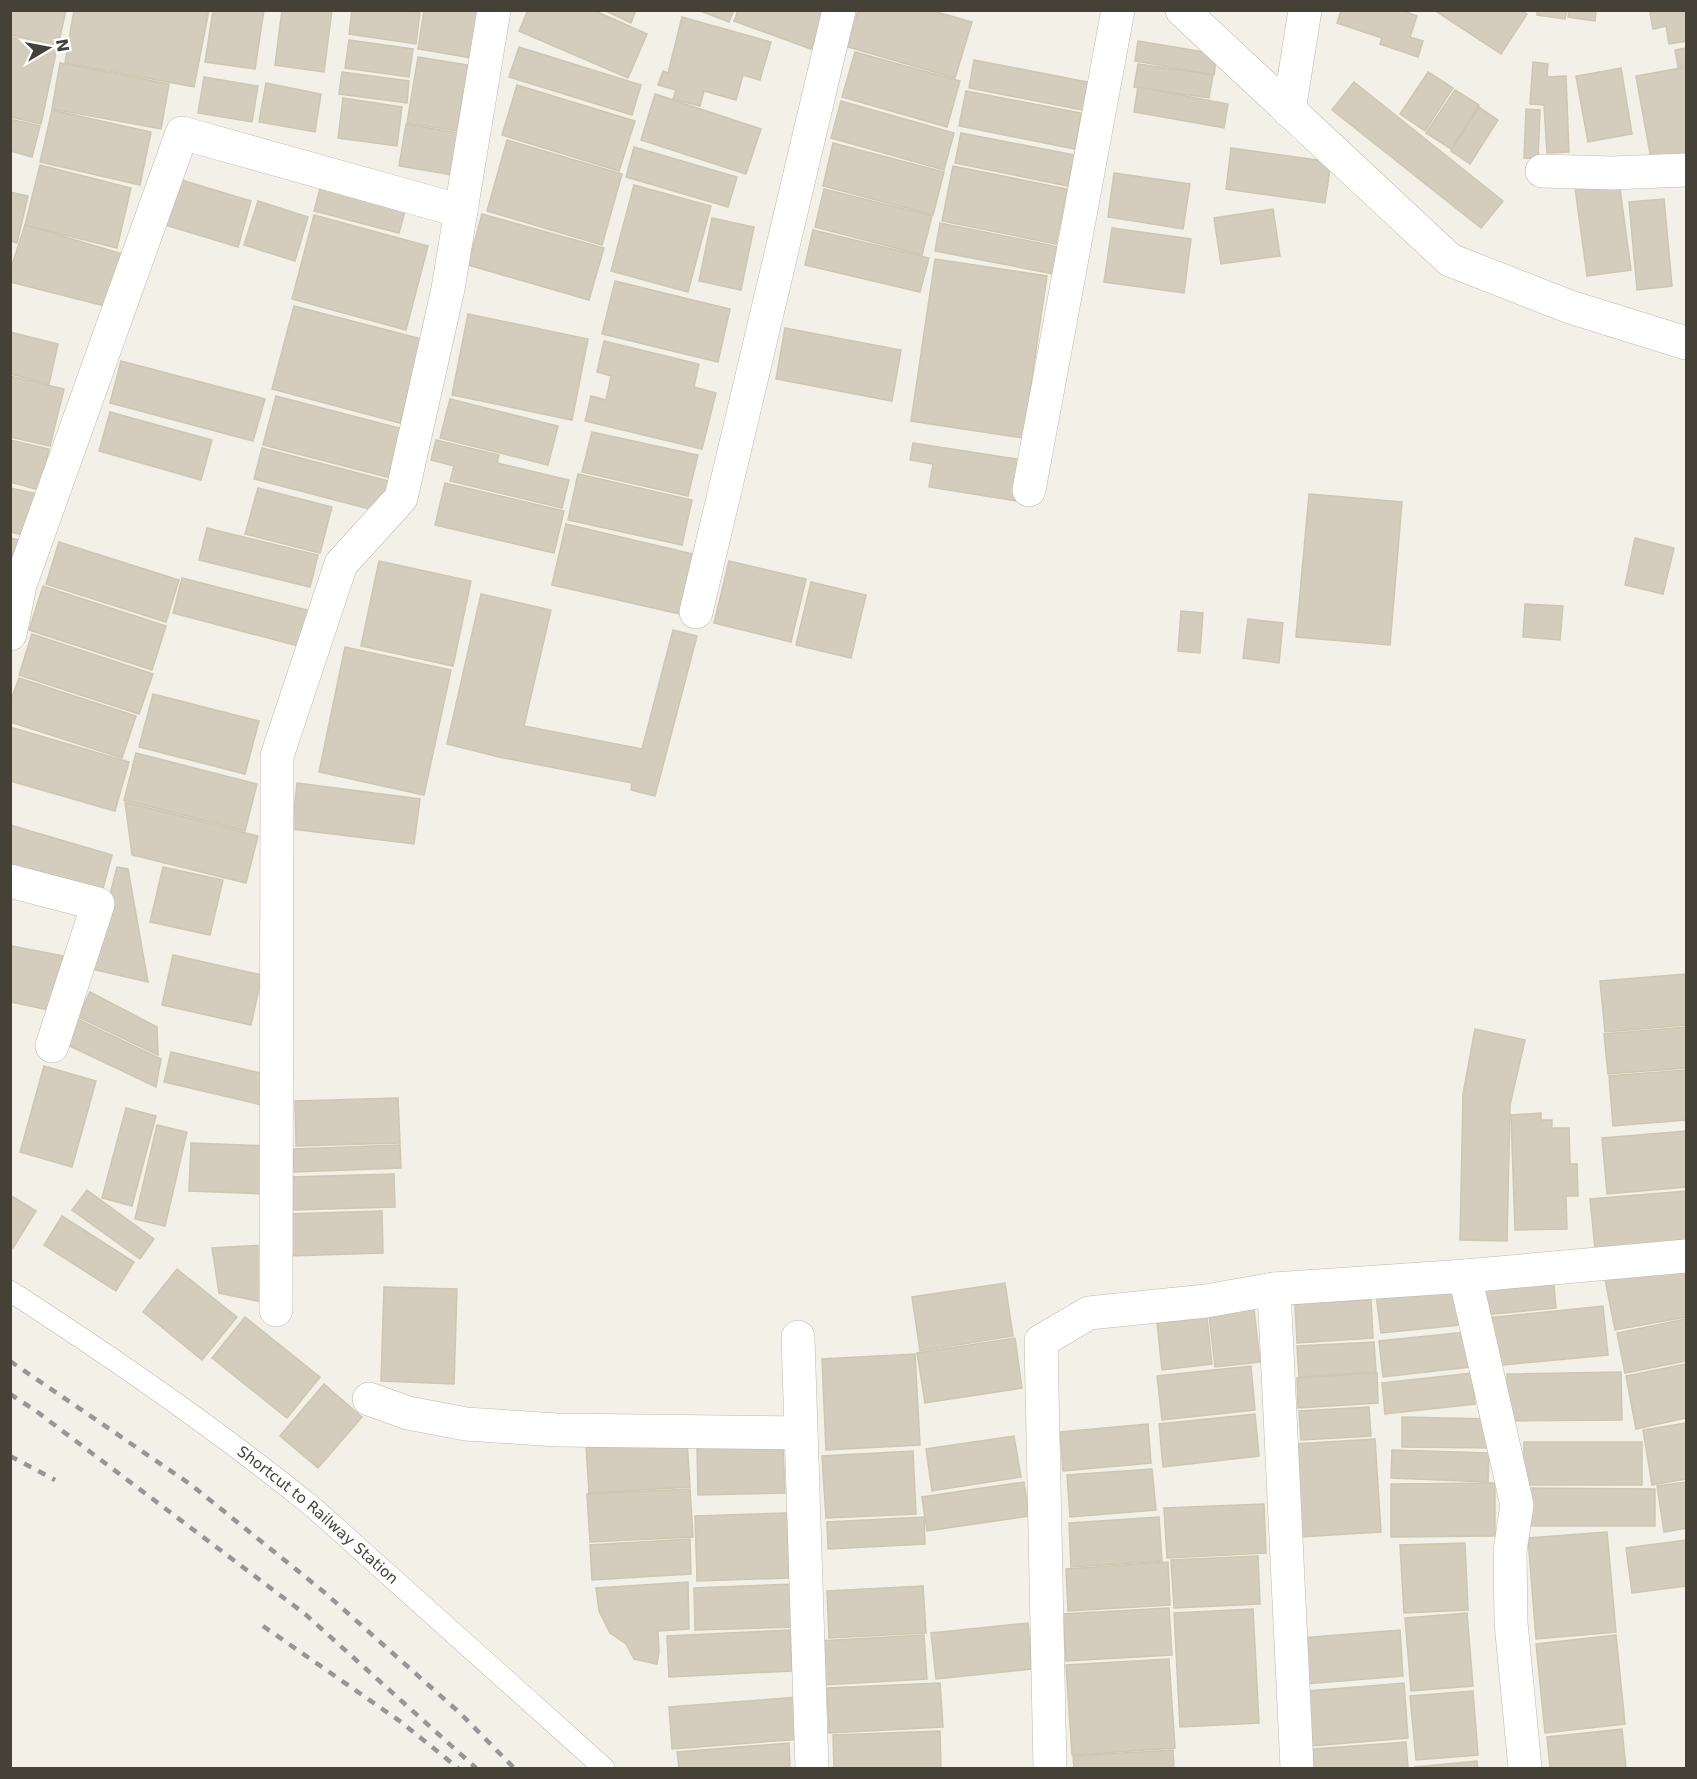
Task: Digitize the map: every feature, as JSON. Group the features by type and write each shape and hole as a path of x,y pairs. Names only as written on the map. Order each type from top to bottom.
{"street":[{"path":"276,1310 278,756 341,564 401,498 448,289 494,10"},
{"path":"696,612 839,10"},
{"path":"1029,490 1118,10"},
{"path":"1182,10 1450,260 1570,306 1686,343"},
{"path":"1289,111 1305,10"},
{"path":"10,634 20,585 182,134 461,211"},
{"path":"1542,171 1612,173 1686,170"},
{"path":"10,881 98,904 52,1046"},
{"path":"1050,1768 1041,1341 1089,1313 1206,1301 1274,1289 1465,1276 1686,1256"},
{"path":"1465,1276 1516,1505 1509,1551 1511,1623 1525,1768"},
{"path":"1274,1289 1298,1768"},
{"path":"798,1337 812,1768"},
{"path":"369,1399 408,1413 466,1424 557,1430 801,1433"}],"lane":[{"name":"Shortcut to Railway Station","path":"10,1291 117,1360 276,1476 604,1768"}],"building":[{"path":"10,10 66,10 58,46 10,35"},
{"path":"74,10 209,10 194,87 65,63"},
{"path":"213,10 264,10 255,69 205,62"},
{"path":"282,10 332,10 324,72 275,65"},
{"path":"352,10 420,12 416,44 349,34"},
{"path":"424,10 479,10 471,58 418,49"},
{"path":"528,10 593,10 647,34 628,78 519,31"},
{"path":"604,10 636,10 631,23"},
{"path":"698,10 734,10 729,22"},
{"path":"738,10 825,10 811,49 734,21"},
{"path":"858,10 930,10 972,22 955,78 848,47"},
{"path":"1341,10 1401,10 1417,16 1410,37 1423,41 1418,57 1380,44 1382,38 1337,23"},
{"path":"1434,10 1521,10 1527,14 1501,54"},
{"path":"1537,10 1567,10 1565,19 1537,15"},
{"path":"1569,10 1596,10 1595,21 1568,17"},
{"path":"1662,10 1686,10 1686,41 1669,44 1666,26 1653,29 1650,13"},
{"path":"682,17 771,42 760,80 743,75 736,100 704,91 700,106 673,99 676,90 658,85 663,71 668,73"},
{"path":"10,37 57,48 41,124 10,117"},
{"path":"349,40 413,49 409,77 345,68"},
{"path":"1138,41 1217,54 1214,75 1135,61"},
{"path":"519,47 641,85 632,115 509,77"},
{"path":"1686,48 1686,65 1678,67 1675,50"},
{"path":"855,52 960,81 947,127 842,97"},
{"path":"418,57 468,65 457,131 407,123"},
{"path":"974,60 1093,83 1088,111 969,88"},
{"path":"1533,62 1548,64 1547,77 1566,76 1569,152 1547,153 1544,105 1530,104"},
{"path":"60,63 169,84 161,129 52,109"},
{"path":"1138,64 1213,75 1209,98 1134,87"},
{"path":"1686,67 1686,153 1651,159 1636,76"},
{"path":"1621,68 1632,134 1588,142 1576,76"},
{"path":"342,72 409,81 407,103 339,94"},
{"path":"1428,72 1453,88 1425,131 1400,114"},
{"path":"204,77 258,86 252,122 198,113"},
{"path":"1354,82 1503,201 1481,228 1332,110"},
{"path":"266,83 321,94 315,132 259,122"},
{"path":"517,85 635,121 619,171 502,135"},
{"path":"1138,87 1228,104 1224,128 1134,112"},
{"path":"1455,90 1479,105 1451,149 1426,133"},
{"path":"966,91 1081,113 1075,149 959,126"},
{"path":"655,94 761,129 746,174 641,140"},
{"path":"343,98 402,107 397,146 338,138"},
{"path":"841,101 954,133 944,170 831,138"},
{"path":"1479,107 1498,120 1470,164 1451,151"},
{"path":"1526,109 1540,110 1538,159 1524,158"},
{"path":"52,110 151,132 140,185 40,162"},
{"path":"10,119 40,126 32,157 10,151"},
{"path":"406,124 459,133 452,175 399,166"},
{"path":"961,133 1075,155 1068,186 955,163"},
{"path":"507,140 622,174 602,245 487,211"},
{"path":"833,143 944,172 933,215 823,186"},
{"path":"634,147 737,177 728,207 626,177"},
{"path":"1231,148 1331,162 1325,203 1226,189"},
{"path":"40,165 131,188 117,248 25,225"},
{"path":"953,166 1067,189 1056,244 942,221"},
{"path":"1114,173 1190,184 1183,229 1108,217"},
{"path":"323,177 408,200 399,233 314,211"},
{"path":"175,178 251,201 238,247 162,224"},
{"path":"1619,181 1631,270 1587,276 1575,188"},
{"path":"634,185 711,206 688,292 611,271"},
{"path":"824,189 932,216 922,255 815,227"},
{"path":"10,192 28,196 17,243 10,241"},
{"path":"1664,199 1672,286 1637,290 1629,202"},
{"path":"258,201 308,217 295,261 244,245"},
{"path":"1273,209 1280,256 1221,264 1214,218"},
{"path":"482,214 604,248 589,300 468,265"},
{"path":"314,215 428,246 406,330 292,299"},
{"path":"712,218 754,227 741,290 699,281"},
{"path":"940,223 1059,247 1054,274 935,251"},
{"path":"25,225 126,255 113,308 10,282 10,271"},
{"path":"1112,228 1191,239 1184,293 1104,282"},
{"path":"813,230 929,258 920,292 805,265"},
{"path":"935,259 1047,276 1023,438 911,421"},
{"path":"615,281 730,309 718,362 602,334"},
{"path":"294,306 422,339 400,423 272,389"},
{"path":"468,314 588,339 572,420 452,395"},
{"path":"785,328 901,350 892,401 776,379"},
{"path":"10,332 58,344 49,384 10,374"},
{"path":"604,341 699,364 694,387 716,393 702,449 585,421 591,396 606,400 611,376 597,372"},
{"path":"121,361 265,399 253,441 110,403"},
{"path":"10,376 64,389 50,446 10,437"},
{"path":"276,396 403,429 391,478 263,445"},
{"path":"450,399 558,426 548,465 440,438"},
{"path":"110,412 212,440 201,480 99,451"},
{"path":"592,432 698,455 688,496 582,472"},
{"path":"10,440 49,449 39,490 10,482"},
{"path":"436,440 499,455 497,463 569,480 562,508 450,481 454,466 431,460"},
{"path":"913,443 1023,460 1016,501 929,487 933,464 910,460"},
{"path":"262,448 389,481 381,512 254,479"},
{"path":"578,474 692,500 682,545 568,520"},
{"path":"445,483 564,511 554,553 435,525"},
{"path":"10,488 38,494 28,536 10,532"},
{"path":"258,488 332,507 320,553 245,534"},
{"path":"1309,494 1402,502 1390,645 1296,637"},
{"path":"566,524 693,554 680,614 552,585"},
{"path":"207,528 318,555 310,587 199,560"},
{"path":"10,538 25,541 10,602"},
{"path":"1635,538 1674,548 1663,594 1625,585"},
{"path":"59,542 179,580 166,622 46,584"},
{"path":"379,561 471,581 453,666 361,646"},
{"path":"729,561 806,579 791,642 714,623"},
{"path":"182,578 311,611 302,647 173,613"},
{"path":"811,582 866,595 851,658 796,645"},
{"path":"43,586 166,626 152,670 29,630"},
{"path":"481,594 551,610 524,726 642,749 673,630 697,636 655,796 631,790 632,783 499,757 447,744"},
{"path":"1525,604 1563,606 1560,640 1523,637"},
{"path":"1181,611 1203,613 1200,653 1178,651"},
{"path":"1248,619 1283,623 1279,663 1243,658"},
{"path":"32,634 153,674 139,714 19,675"},
{"path":"345,647 451,670 424,795 319,772"},
{"path":"19,678 136,716 122,758 10,722 10,703"},
{"path":"153,694 259,721 245,774 139,747"},
{"path":"10,727 129,762 115,811 10,781"},
{"path":"136,753 257,784 245,831 124,800"},
{"path":"297,783 420,799 414,844 292,829"},
{"path":"125,802 258,836 246,883 132,855"},
{"path":"10,825 112,855 102,892 10,866"},
{"path":"117,867 128,869 148,982 91,969"},
{"path":"163,867 223,880 210,935 150,922"},
{"path":"12,946 64,956 54,1011 10,1002"},
{"path":"173,955 262,975 251,1025 162,1005"},
{"path":"1686,974 1686,1025 1605,1032 1600,981"},
{"path":"90,992 157,1027 158,1055 78,1017"},
{"path":"75,1018 161,1059 156,1087 63,1043"},
{"path":"1686,1027 1686,1068 1608,1074 1604,1034"},
{"path":"1475,1029 1525,1040 1510,1105 1507,1241 1460,1240 1463,1094"},
{"path":"171,1052 269,1075 262,1105 164,1082"},
{"path":"44,1066 96,1081 72,1167 20,1152"},
{"path":"1686,1070 1686,1120 1613,1126 1609,1076"},
{"path":"398,1098 400,1143 296,1146 295,1101"},
{"path":"126,1108 156,1116 132,1206 102,1198"},
{"path":"1541,1113 1541,1120 1552,1120 1552,1128 1569,1128 1570,1164 1577,1164 1578,1196 1566,1196 1567,1229 1515,1230 1511,1115"},
{"path":"157,1125 187,1132 165,1226 135,1219"},
{"path":"1686,1131 1686,1187 1607,1194 1602,1138"},
{"path":"191,1143 273,1146 271,1194 189,1191"},
{"path":"400,1145 401,1168 294,1172 293,1149"},
{"path":"394,1174 395,1207 292,1210 291,1177"},
{"path":"87,1190 154,1239 140,1259 72,1210"},
{"path":"1686,1191 1686,1241 1595,1249 1590,1199"},
{"path":"10,1195 36,1211 13,1248 10,1246"},
{"path":"382,1211 383,1253 289,1256 287,1214"},
{"path":"62,1216 134,1262 116,1291 44,1245"},
{"path":"267,1245 271,1304 219,1293 212,1248"},
{"path":"1686,1264 1686,1317 1615,1330 1605,1279"},
{"path":"177,1269 237,1317 202,1360 143,1312"},
{"path":"1553,1275 1556,1308 1483,1315 1480,1282"},
{"path":"1005,1283 1013,1336 920,1351 912,1297"},
{"path":"1456,1285 1460,1325 1381,1333 1376,1294"},
{"path":"384,1287 457,1289 454,1384 381,1381"},
{"path":"1371,1300 1373,1338 1297,1343 1295,1304"},
{"path":"1603,1306 1608,1355 1492,1366 1487,1318"},
{"path":"1254,1309 1260,1362 1215,1367 1209,1315"},
{"path":"245,1317 320,1377 287,1418 212,1358"},
{"path":"1207,1317 1212,1364 1162,1370 1157,1323"},
{"path":"1686,1319 1686,1361 1625,1373 1617,1333"},
{"path":"1466,1332 1470,1367 1383,1377 1379,1341"},
{"path":"1015,1338 1022,1388 925,1403 917,1353"},
{"path":"1374,1342 1376,1372 1299,1377 1297,1346"},
{"path":"915,1354 920,1445 826,1450 822,1359"},
{"path":"1686,1364 1686,1418 1636,1429 1626,1376"},
{"path":"1251,1366 1255,1410 1162,1420 1157,1376"},
{"path":"1621,1372 1622,1420 1507,1421 1507,1374"},
{"path":"1377,1373 1378,1403 1298,1408 1297,1378"},
{"path":"1472,1373 1475,1404 1385,1414 1382,1383"},
{"path":"324,1384 362,1417 318,1468 280,1436"},
{"path":"1369,1407 1371,1436 1301,1440 1299,1411"},
{"path":"1255,1414 1259,1456 1163,1467 1159,1424"},
{"path":"1402,1417 1490,1419 1490,1448 1402,1447"},
{"path":"1686,1423 1686,1479 1652,1485 1643,1430"},
{"path":"1148,1424 1151,1463 1063,1471 1060,1432"},
{"path":"1014,1436 1021,1477 932,1491 926,1449"},
{"path":"1375,1439 1381,1532 1300,1537 1294,1444"},
{"path":"687,1440 690,1487 589,1493 586,1445"},
{"path":"1524,1442 1642,1442 1642,1485 1524,1485"},
{"path":"783,1445 785,1493 698,1495 697,1448"},
{"path":"1392,1450 1489,1453 1488,1482 1391,1478"},
{"path":"913,1451 916,1514 826,1518 822,1456"},
{"path":"1152,1469 1156,1510 1070,1517 1067,1475"},
{"path":"1024,1482 1029,1516 927,1531 922,1497"},
{"path":"1686,1482 1686,1528 1664,1532 1657,1486"},
{"path":"1495,1483 1495,1536 1391,1537 1391,1484"},
{"path":"1521,1488 1655,1489 1655,1526 1521,1526"},
{"path":"690,1489 693,1537 590,1542 587,1494"},
{"path":"1264,1504 1266,1553 1167,1558 1164,1508"},
{"path":"787,1513 789,1578 697,1581 695,1516"},
{"path":"924,1517 925,1544 828,1549 827,1522"},
{"path":"1159,1517 1162,1561 1071,1567 1069,1523"},
{"path":"1607,1532 1616,1632 1536,1639 1528,1538"},
{"path":"690,1539 691,1574 592,1580 590,1545"},
{"path":"1686,1540 1686,1586 1632,1593 1626,1548"},
{"path":"1465,1543 1468,1610 1404,1613 1400,1545"},
{"path":"1258,1556 1260,1604 1174,1608 1171,1560"},
{"path":"1168,1562 1170,1605 1068,1611 1066,1569"},
{"path":"688,1582 689,1629 658,1631 657,1664 634,1659 626,1644 610,1633 599,1611 596,1588"},
{"path":"796,1584 797,1627 695,1630 694,1588"},
{"path":"923,1586 926,1633 829,1638 827,1591"},
{"path":"1169,1608 1172,1655 1066,1661 1063,1614"},
{"path":"1253,1609 1259,1723 1180,1727 1174,1613"},
{"path":"1467,1613 1473,1686 1411,1691 1405,1618"},
{"path":"1028,1623 1032,1669 936,1679 931,1633"},
{"path":"790,1630 792,1671 669,1677 667,1636"},
{"path":"1400,1630 1403,1676 1305,1684 1301,1638"},
{"path":"924,1635 927,1679 821,1685 818,1641"},
{"path":"1616,1635 1625,1724 1545,1733 1536,1644"},
{"path":"1169,1659 1175,1748 1072,1755 1066,1665"},
{"path":"940,1683 943,1727 829,1733 827,1688"},
{"path":"1404,1683 1408,1738 1312,1746 1308,1691"},
{"path":"1473,1691 1478,1755 1416,1760 1410,1696"},
{"path":"799,1697 802,1739 672,1749 669,1707"},
{"path":"1622,1729 1626,1768 1550,1768 1547,1737"},
{"path":"940,1731 941,1768 834,1768 833,1735"},
{"path":"1406,1742 1408,1768 1314,1768 1313,1749"},
{"path":"789,1743 790,1768 679,1768 677,1752"},
{"path":"1173,1750 1174,1768 1074,1768 1073,1756"},
{"path":"1477,1761 1478,1768 1415,1768 1415,1767"}],"railway":[{"path":"10,1361 190,1484 324,1592 461,1714 514,1768"},
{"path":"10,1394 36,1411 305,1614 476,1768"},
{"path":"10,1456 55,1480"},
{"path":"263,1626 401,1722 458,1768"}]}
